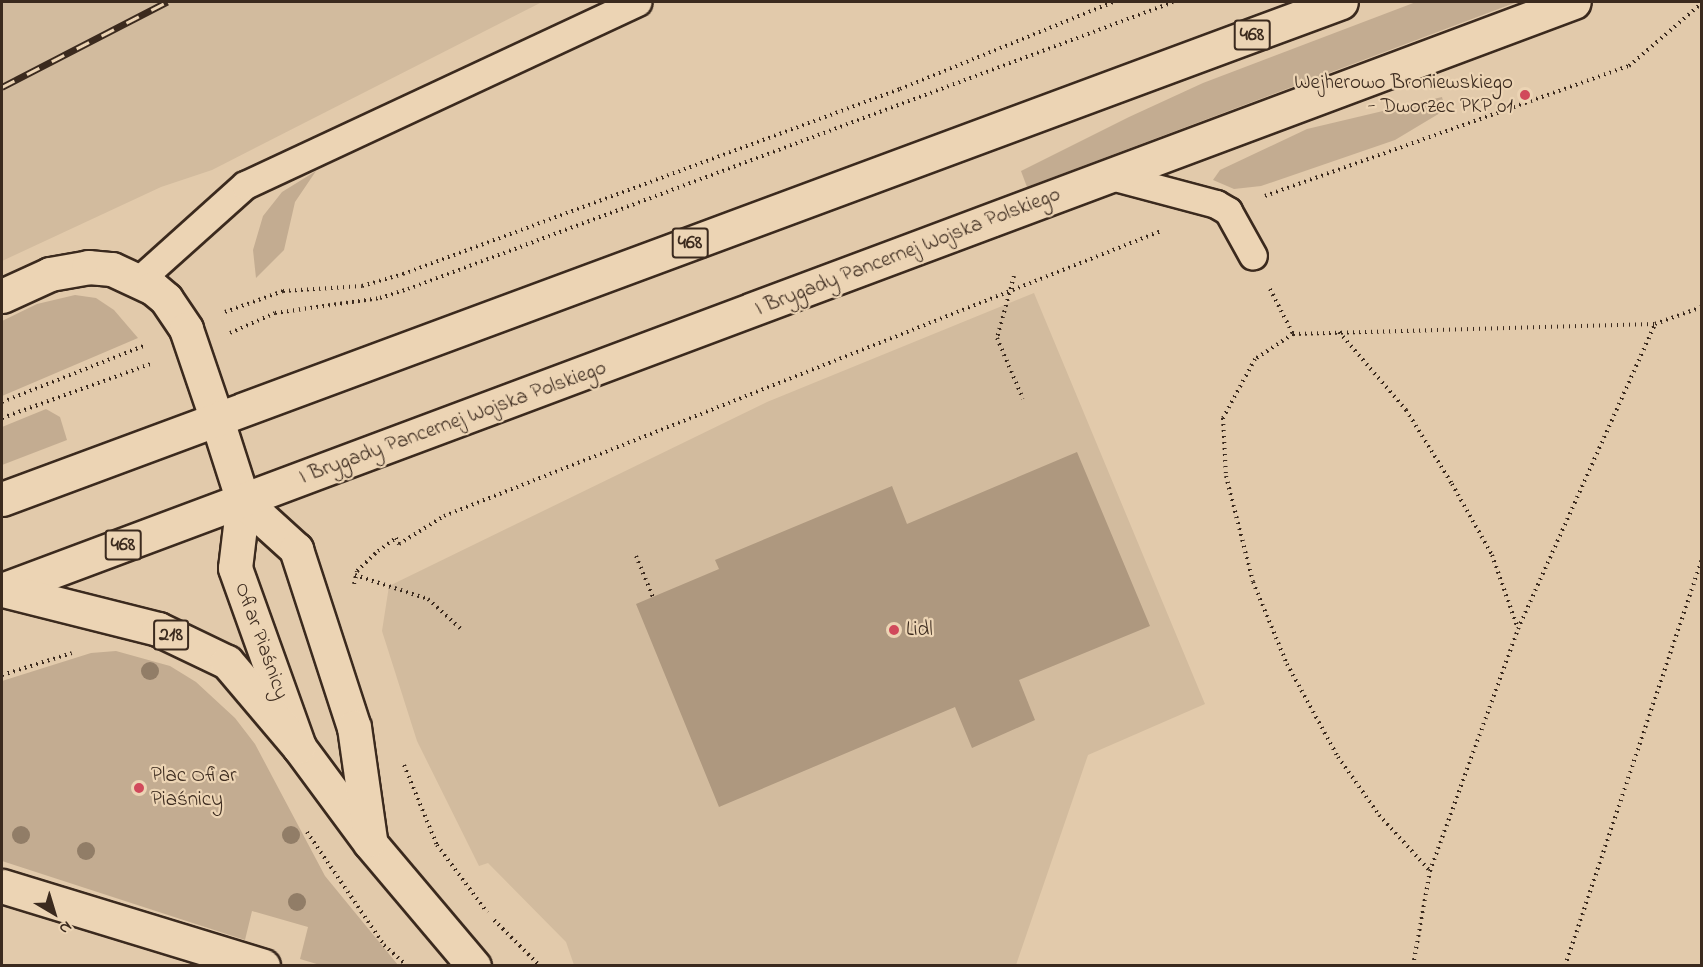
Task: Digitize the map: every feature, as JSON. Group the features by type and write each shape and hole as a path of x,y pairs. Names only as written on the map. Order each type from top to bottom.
{"main road":[{"name":"468","path":"2,499 216,417 1341,2"},
{"name":"I Brygady Pancernej Wojska Polskiego","path":"2,590 1574,2"},
{"path":"2,296 50,274 88,267 111,269 139,280 166,299 190,339 243,501 296,549 354,728 370,843"},
{"name":"Ofiar Piaśnicy","path":"243,501 235,568 299,747 370,843 474,966"},
{"name":"218","path":"2,590 158,629 227,662 299,747"},
{"path":"2,886 263,966"}],"lane":[{"path":"139,280 245,186 637,2"},
{"path":"1111,176 1210,201 1228,211 1253,256"}],"path":[{"path":"2,418 190,339 283,291 362,286 403,274 900,89 1113,2"},
{"path":"2,402 275,313 380,298 408,289 1173,2"},
{"path":"1228,211 1629,66 1701,3"},
{"path":"352,590 355,575 363,563 396,538 399,544 444,516 1164,230"},
{"path":"1253,256 1293,334"},
{"path":"1014,276 997,338 1023,399"},
{"path":"1430,871 1379,815 1338,757 1287,664 1247,561 1226,476 1223,418 1255,359 1293,334 1654,324 1701,307"},
{"path":"1413,966 1430,871 1518,629 1654,324"},
{"path":"1339,332 1406,410 1452,484 1492,555 1518,629"},
{"path":"636,556 653,597"},
{"path":"1565,966 1701,558"},
{"path":"355,575 428,599 461,629"},
{"path":"2,675 76,651"},
{"path":"401,757 436,845 492,918 540,966"}],"shaded area":[{"path":"2,2 542,2 212,170 161,187 2,261"},
{"path":"1416,2 1517,2 1027,187 1021,171 1129,117 1203,83"},
{"path":"1442,97 1445,110 1395,140 1261,186 1234,189 1213,180 1220,170 1307,129"},
{"path":"316,171 295,202 284,250 256,278 253,250 263,216 282,192"},
{"path":"1034,293 1205,704 1088,755 1016,965 574,965 566,942 488,863 479,866 417,741 382,631 389,586 767,402"},
{"path":"75,295 96,298 114,310 138,338 2,396 2,321 37,304"},
{"path":"46,409 60,417 67,440 2,465 2,427"},
{"name":"Plac Ofiar Piaśnicy","path":"116,651 170,666 196,682 235,718 255,744 325,876 398,965 320,965 300,959 308,927 252,911 245,940 2,861 2,681 91,653"}],"building":[{"name":"Lidl","path":"1077,452 1150,626 1019,680 1035,720 972,748 955,707 719,807 636,604 719,569 715,560 892,486 907,524"}],"railway":[{"path":"2,87 167,2"}],"place":[{"name":"Wejherowo Broniewskiego - Dworzec PKP 01","path":"1525,95"},
{"name":"Lidl","path":"894,630"},
{"name":"Plac Ofiar Piaśnicy","path":"139,788"}]}
